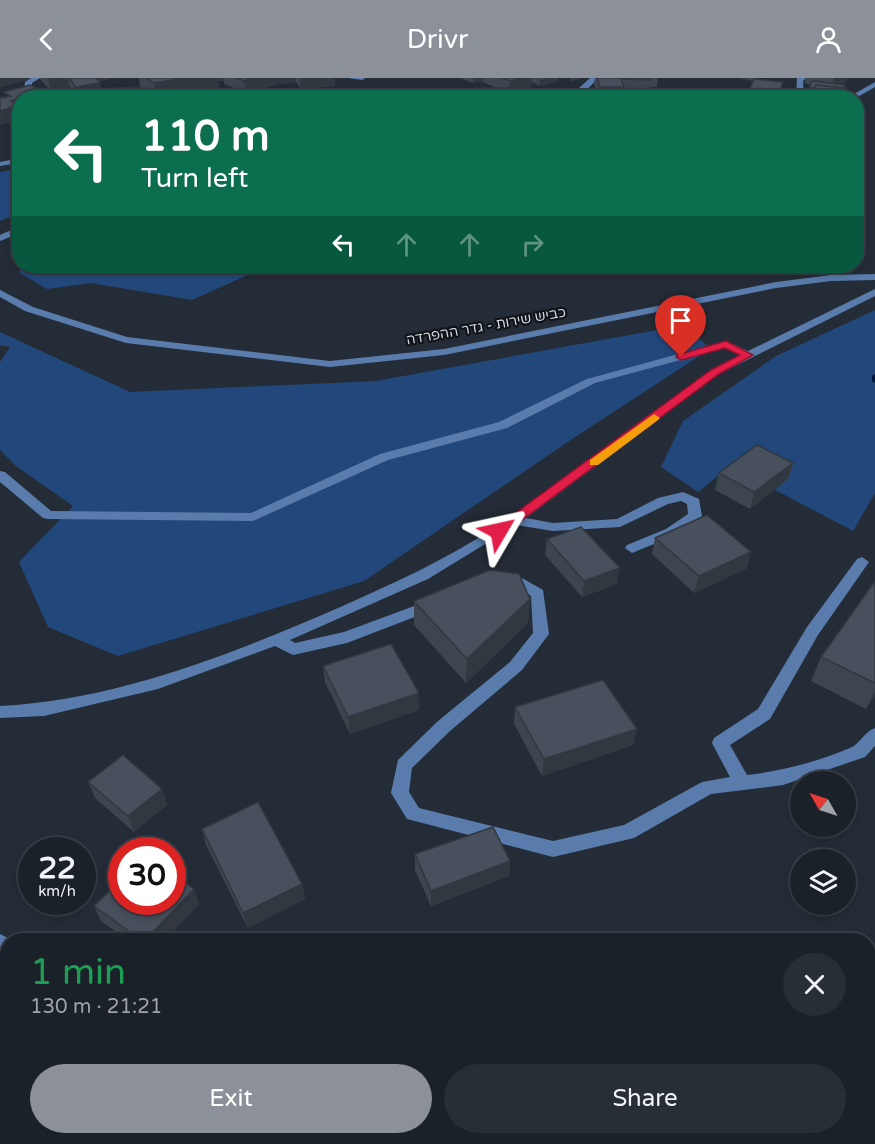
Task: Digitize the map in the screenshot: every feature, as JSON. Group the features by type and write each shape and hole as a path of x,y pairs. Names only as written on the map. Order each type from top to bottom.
{"street":[{"path":"28,90 29,82 36,78"},
{"path":"352,78 362,78"},
{"path":"581,90 594,78"},
{"name":"כביש שירות - גדר ההפרדה","path":"0,293 29,309 126,340 330,364 444,352 776,285 831,278 875,277"},
{"path":"0,712 44,710 158,683 276,640 423,576 514,520 715,372 875,292"},
{"path":"0,475 48,515 253,517 384,457 503,425 591,381 726,344 747,355"},
{"path":"514,520 553,527 620,523 663,501 682,496 694,502 695,516 671,532 632,548"},
{"path":"741,781 720,743 764,714 812,631 862,562"},
{"path":"484,585 494,582 522,583 538,594 541,634 516,666 444,726 404,765 400,793 413,814 553,849 628,832 708,787 741,781 783,778 859,752 875,735"},
{"path":"276,640 293,650 347,637 453,596"}],"shaded area":[{"path":"12,169 12,216 0,221 0,172"},
{"path":"20,273 252,273 192,300 91,283 47,289"},
{"path":"875,310 875,493 853,531 730,466 698,492 661,467 683,421 776,356"},
{"path":"685,325 710,349 569,441 364,581 118,656 48,627 19,562 73,506 16,466 0,450 0,362 10,347 0,345 0,332 130,392 376,381"}],"building":[{"path":"69,78 96,78 100,83 76,87"},
{"path":"147,78 184,78 154,83"},
{"path":"237,78 255,78 244,81"},
{"path":"502,78 524,78 510,81"},
{"path":"597,78 650,78 651,80 621,79 624,87 600,87"},
{"path":"754,79 783,82 780,90 749,90"},
{"path":"813,81 845,85 844,88 816,85 815,88 809,88"},
{"path":"30,85 41,90 12,90 12,107 0,111 0,97 11,96 3,92"},
{"path":"816,85 846,88 846,90 815,90"},
{"path":"140,87 140,90 114,90 115,88"},
{"path":"476,88 514,88 515,90 477,90"},
{"path":"757,445 793,463 754,492 719,473"},
{"path":"707,515 751,552 699,576 655,538"},
{"path":"581,527 620,568 584,581 547,539"},
{"path":"490,570 519,574 530,599 467,659 414,601"},
{"path":"875,581 875,683 821,657"},
{"path":"391,644 419,693 348,717 323,666"},
{"path":"603,680 637,729 544,759 515,707"},
{"path":"123,755 162,789 128,816 88,782"},
{"path":"258,802 302,884 243,913 202,829"},
{"path":"493,827 510,861 431,891 415,854"},
{"path":"186,883 194,889 186,897"},
{"path":"108,892 108,915 169,915 152,933 131,933 96,907 96,904"}],"waterway":[{"path":"875,376 875,381"}],"slow traffic":[{"path":"594,462 654,418"}],"route":[{"path":"499,531 715,372 747,355 726,344 681,357"}]}
